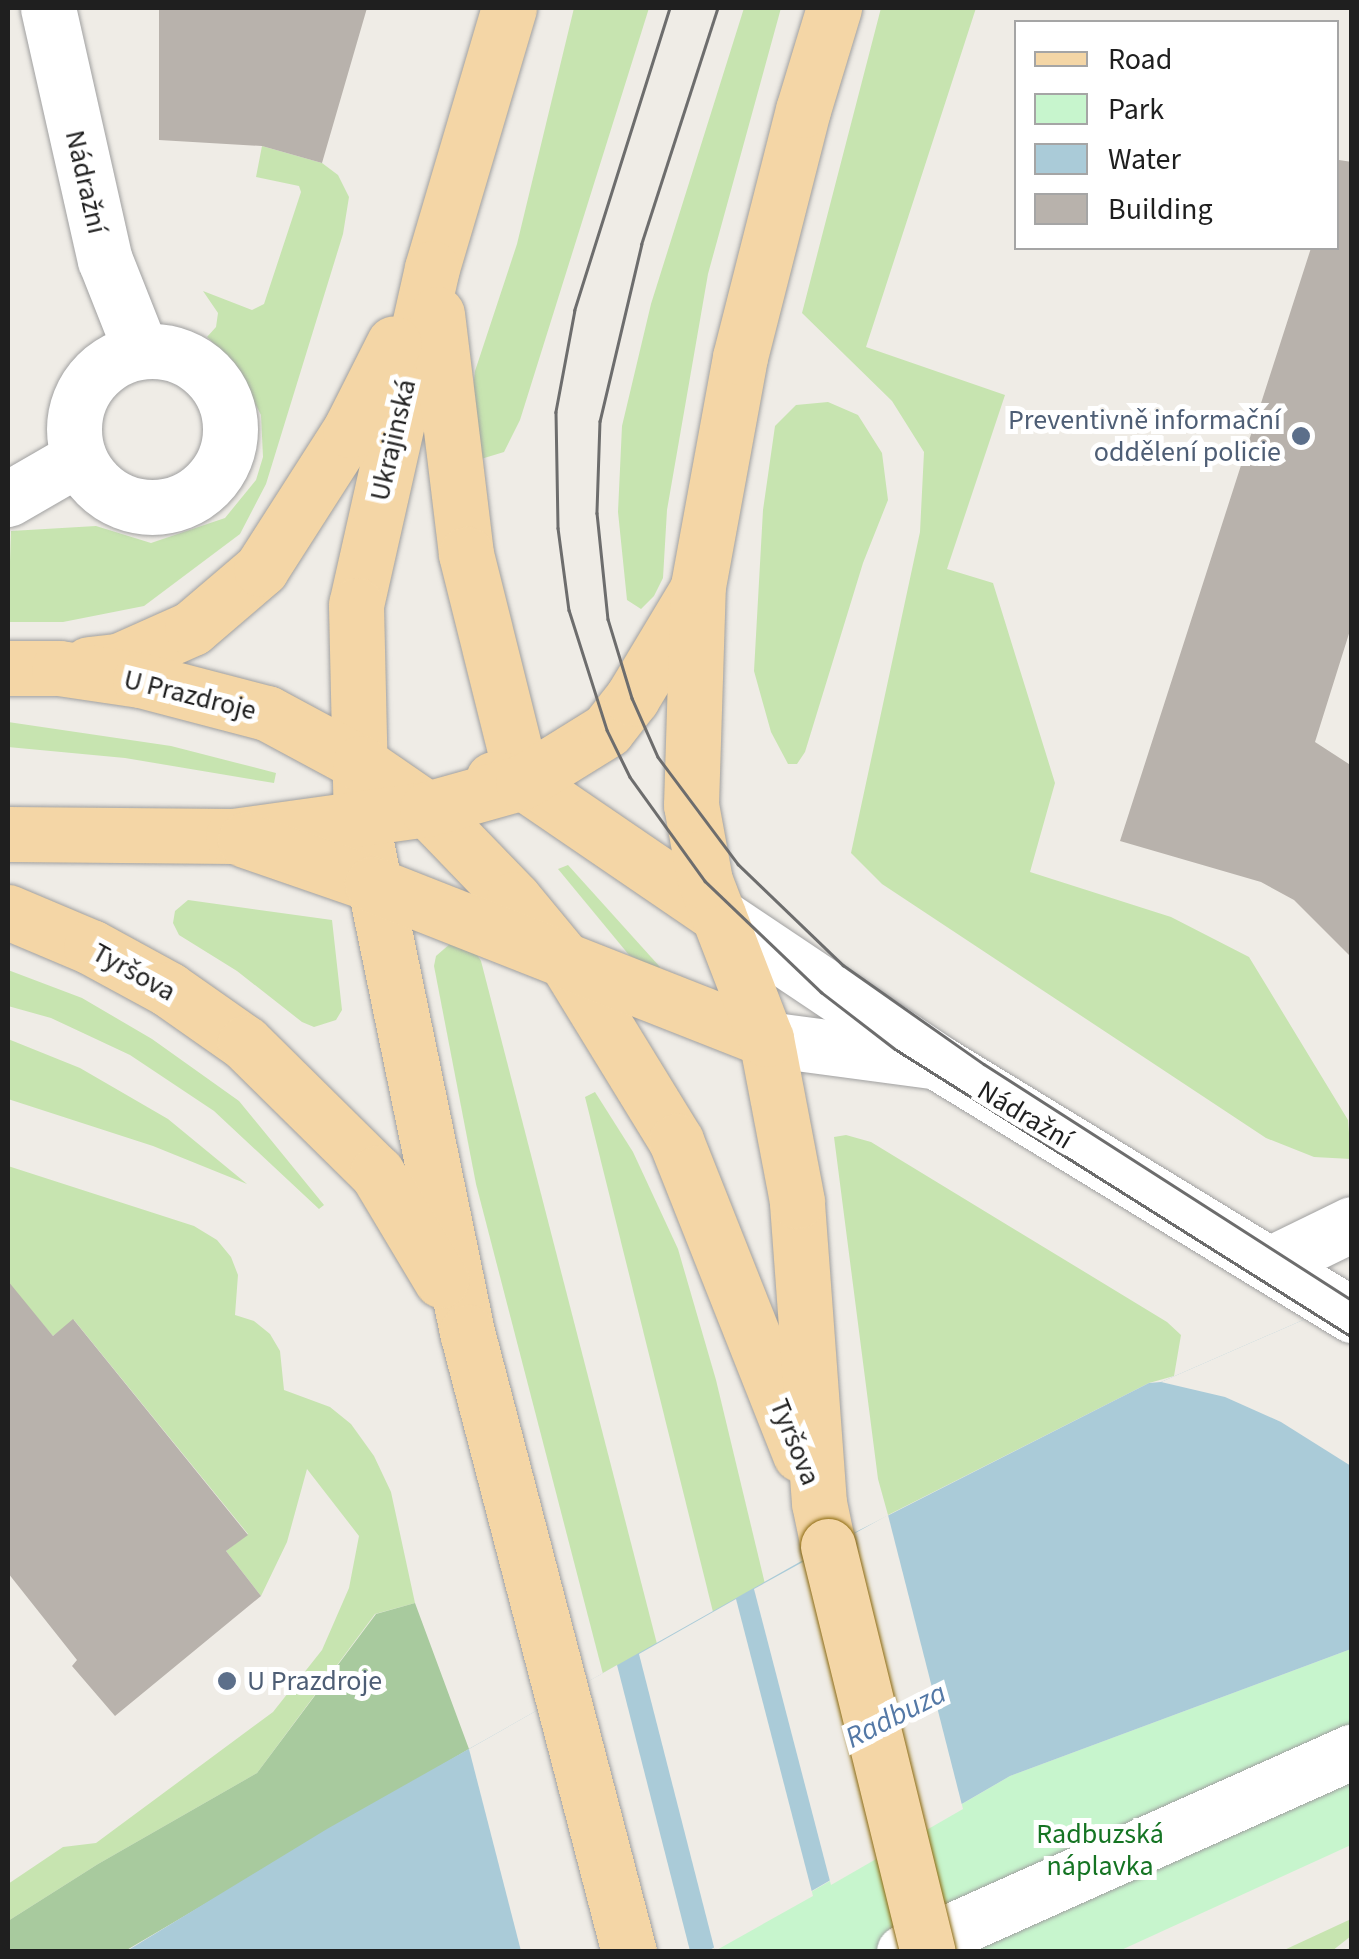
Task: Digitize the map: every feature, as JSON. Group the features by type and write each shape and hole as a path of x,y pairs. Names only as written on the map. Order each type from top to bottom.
{"main road":[{"name":"Ukrajinská","path":"372,884 362,819 356,605 432,268 509,8"},
{"path":"766,1040 705,880 691,805 698,586 740,357 802,110 834,8"},
{"path":"33,668 118,661 156,647 192,628 261,569 350,430 432,268"},
{"path":"432,268 466,554 524,782"},
{"path":"8,834 233,836 427,809 524,782 607,730 632,698 698,586"},
{"name":"U Prazdroje","path":"33,668 140,680 267,713 360,763 427,809"},
{"path":"360,763 524,782 718,916"},
{"name":"Tyršova","path":"427,809 514,900 567,963 676,1141 824,1525 928,1952"},
{"path":"233,836 372,884 766,1040"},
{"name":"Tyršova","path":"372,884 467,1332 629,1952"},
{"name":"Tyršova","path":"8,912 91,947 168,989 245,1043 377,1173 426,1250 467,1332"},
{"name":"Tyršova","path":"766,1040 797,1201 824,1525"}],"street":[{"name":"Nádražní","path":"48,8 105,260 141,351"},
{"path":"141,351 169,352 194,363 214,380 227,404 231,432 226,458 211,481 190,498 164,507 137,506 112,496 91,479 79,458 74,435 84,390 100,371 141,351"},
{"path":"8,499 79,458"},
{"name":"Nádražní","path":"718,916 939,1062 1344,1310"},
{"path":"766,1040 939,1062"},
{"path":"1270,1264 1352,1224"},
{"path":"904,1952 1352,1752"}],"green space":[{"path":"574,8 649,8 520,420 504,452 481,459 468,432 475,371 517,244"},
{"path":"744,8 781,8 708,274 667,510 663,578 654,596 641,609 627,600 618,512 622,426 651,304"},
{"path":"881,8 976,8 866,347 1005,395 947,569 993,583 1055,783 1030,872 1171,917 1249,957 1348,1120 1351,1159 1314,1157 1266,1138 882,884 851,853 920,532 924,452 892,401 802,313"},
{"path":"262,146 322,163 338,175 349,197 343,234 266,484 240,534 144,606 63,622 8,622 11,531 96,526 151,543 225,518 256,480 263,457 261,415 233,361 207,337 216,327 218,313 203,291 252,310 264,304 301,192 299,186 256,177"},
{"path":"828,402 858,415 882,453 888,500 863,563 805,752 797,764 788,764 771,732 754,671 763,510 775,426 796,405"},
{"path":"8,722 171,746 276,773 274,783 125,758 8,747"},
{"path":"568,865 660,967 658,970 629,955 558,869"},
{"path":"188,900 332,920 342,1010 336,1020 314,1027 302,1022 237,971 179,935 173,923 175,911"},
{"path":"451,943 474,950 481,961 657,1644 603,1674 476,1184 434,966 436,956"},
{"path":"8,970 82,998 152,1039 239,1101 324,1205 319,1209 214,1111 130,1055 51,1018 8,1006"},
{"path":"8,1039 80,1068 168,1119 247,1184 153,1146 8,1099"},
{"path":"595,1092 633,1152 678,1249 716,1380 765,1584 713,1612 585,1097"},
{"path":"846,1135 871,1142 1167,1322 1181,1335 1174,1376 1149,1383 888,1515 878,1479 834,1137"},
{"path":"8,1166 194,1226 217,1240 231,1257 238,1275 235,1315 254,1321 270,1334 280,1351 284,1390 330,1407 351,1424 374,1456 391,1492 415,1603 375,1614 257,1773 98,1864 8,1921 8,1884 63,1847 96,1843 273,1712 322,1650 349,1588 359,1536 307,1469 287,1542 261,1596 226,1551 248,1534 74,1320 53,1336 17,1294 8,1301"},
{"path":"415,1603 469,1749 125,1951 8,1952 8,1921 98,1864 257,1773 376,1614"},
{"name":"Radbuzská náplavka","path":"1351,1649 1351,1845 1119,1951 708,1952 1010,1776"},
{"path":"1351,1919 1351,1936 1332,1951 1282,1951"}],"water":[{"name":"Radbuza","path":"1351,1299 1351,1649 1010,1776 708,1951 125,1952 327,1829 828,1546 1149,1383 1161,1382"}],"pier":[{"path":"1351,1299 1351,1466 1281,1422 1225,1397 1161,1382"},
{"path":"888,1515 963,1809 831,1885 754,1589"},
{"path":"736,1599 813,1896 715,1951 639,1654"},
{"path":"617,1665 690,1951 521,1951 469,1749"}],"building":[{"path":"159,8 367,8 322,163 262,146 159,140"},
{"name":"Preventivně informační oddělení policie","path":"1339,160 1352,162 1352,624 1315,742 1352,766 1352,958 1294,900 1261,882 1120,841 1310,250 1339,250"},
{"path":"8,1281 53,1336 73,1319 248,1535 226,1551 261,1596 115,1716 72,1666 77,1660 8,1573"}],"tram line":[{"path":"670,8 575,310 556,412 558,528 569,610 607,730 630,777 705,881 821,992 895,1049 1352,1337"},
{"path":"718,8 642,244 600,421 597,513 608,619 632,698 658,757 738,864 843,965 984,1064 1352,1300"}],"place":[{"name":"Preventivně informační oddělení policie","path":"1301,436"},
{"name":"U Prazdroje","path":"227,1681"}]}
